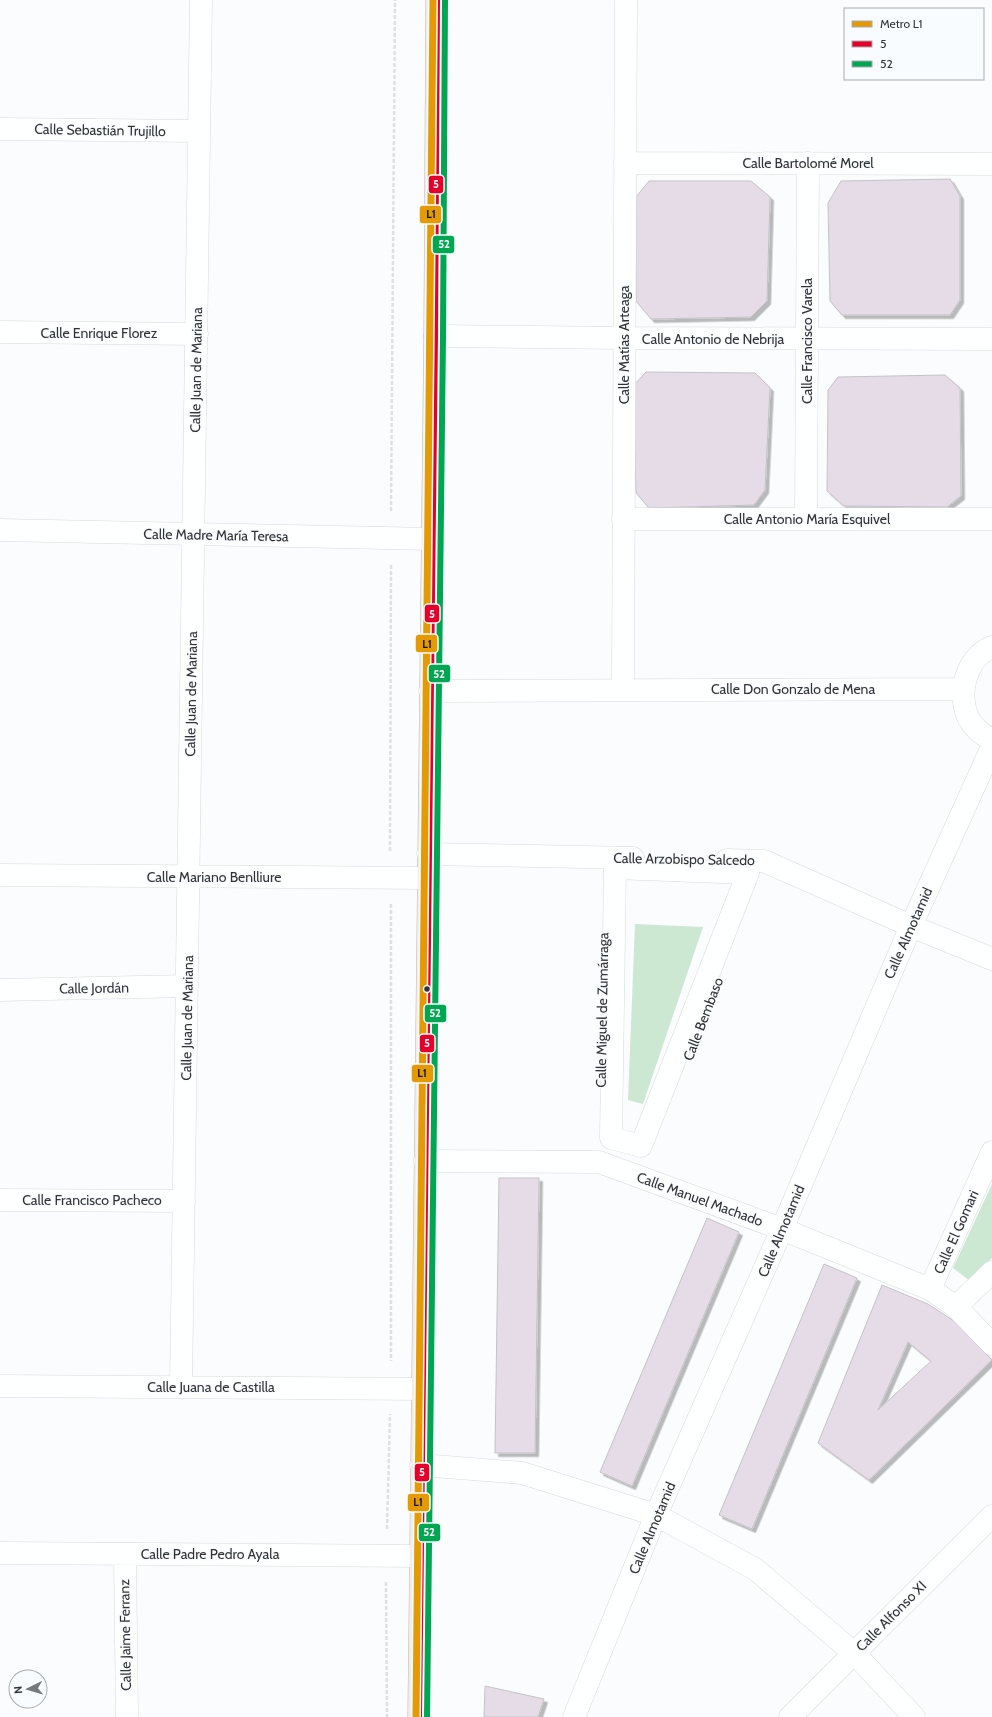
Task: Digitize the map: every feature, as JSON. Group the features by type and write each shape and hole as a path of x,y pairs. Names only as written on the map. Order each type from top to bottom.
{"main road":[{"path":"419,1717 424,1161 435,336 437,0"}],"street":[{"name":"Calle Juan de Mariana","path":"181,1387 201,0"},
{"name":"Calle Matías Arteaga","path":"622,689 626,0"},
{"name":"Calle Sebastián Trujillo","path":"0,129 200,131"},
{"name":"Calle Bartolomé Morel","path":"625,163 992,164"},
{"name":"Calle Francisco Varela","path":"806,519 808,163"},
{"name":"Calle Enrique Florez","path":"0,332 197,334"},
{"name":"Calle Antonio de Nebrija","path":"435,336 992,339"},
{"name":"Calle Antonio María Esquivel","path":"623,519 992,519"},
{"name":"Calle Madre María Teresa","path":"0,530 432,539"},
{"path":"992,647 976,660 967,673 963,689 964,705 970,720 980,733 992,740"},
{"name":"Calle Don Gonzalo de Mena","path":"430,691 622,689 963,689"},
{"name":"Calle Almotamid","path":"574,1717 656,1515 782,1229 911,926 992,746"},
{"name":"Calle Arzobispo Salcedo","path":"428,854 764,861 911,926 992,959"},
{"name":"Calle Miguel de Zumárraga","path":"599,1162 604,858"},
{"name":"Calle Bembaso","path":"641,1177 764,861"},
{"path":"615,868 748,873 641,1146 611,1138 615,868"},
{"name":"Calle Mariano Benlliure","path":"0,875 428,878"},
{"name":"Calle Jordán","path":"0,990 187,986"},
{"name":"Calle El Gomari","path":"930,1289 992,1152"},
{"name":"Calle Manuel Machado","path":"424,1161 599,1162 782,1229 930,1289 956,1307 992,1344"},
{"name":"Calle Francisco Pacheco","path":"0,1200 184,1201"},
{"path":"956,1307 992,1272"},
{"name":"Calle Juana de Castilla","path":"0,1386 422,1389"},
{"path":"421,1465 522,1473 656,1515 755,1569 854,1653 914,1717"},
{"name":"Calle Alfonso XI","path":"790,1717 992,1516"},
{"name":"Calle Padre Pedro Ayala","path":"0,1552 420,1556"},
{"name":"Calle Jaime Ferranz","path":"125,1554 127,1717"}],"path":[{"path":"391,512 395,0"},
{"path":"390,855 391,563"},
{"path":"391,902 391,1366"},
{"path":"387,1531 390,1412"},
{"path":"386,1575 387,1717"}],"green space":[{"path":"635,924 703,927 643,1104 628,1100"},
{"path":"992,1184 992,1258 970,1281 953,1268"}],"building":[{"path":"950,179 960,196 960,300 950,315 842,315 830,301 828,203 841,181"},
{"path":"649,181 751,181 770,197 767,301 751,317 651,319 636,301 636,197"},
{"path":"646,372 755,373 770,388 765,490 754,505 649,508 636,493 633,386"},
{"path":"945,375 960,388 961,496 947,507 844,506 827,491 828,390 838,377"},
{"path":"499,1178 539,1178 535,1453 495,1453"},
{"path":"707,1218 739,1232 632,1486 600,1472"},
{"path":"824,1264 857,1278 752,1529 719,1515"},
{"path":"882,1285 928,1304 954,1321 992,1360 869,1480 818,1443","holes":["908,1342 931,1361 878,1410"]},
{"path":"485,1686 544,1699 538,1717 484,1717"}],"metro line":[{"name":"L1","path":"416,1717 433,0"}],"transit line":[{"name":"5","path":"419,1717 435,336 437,0"},
{"name":"52","path":"427,1717 443,336 445,0"}]}
